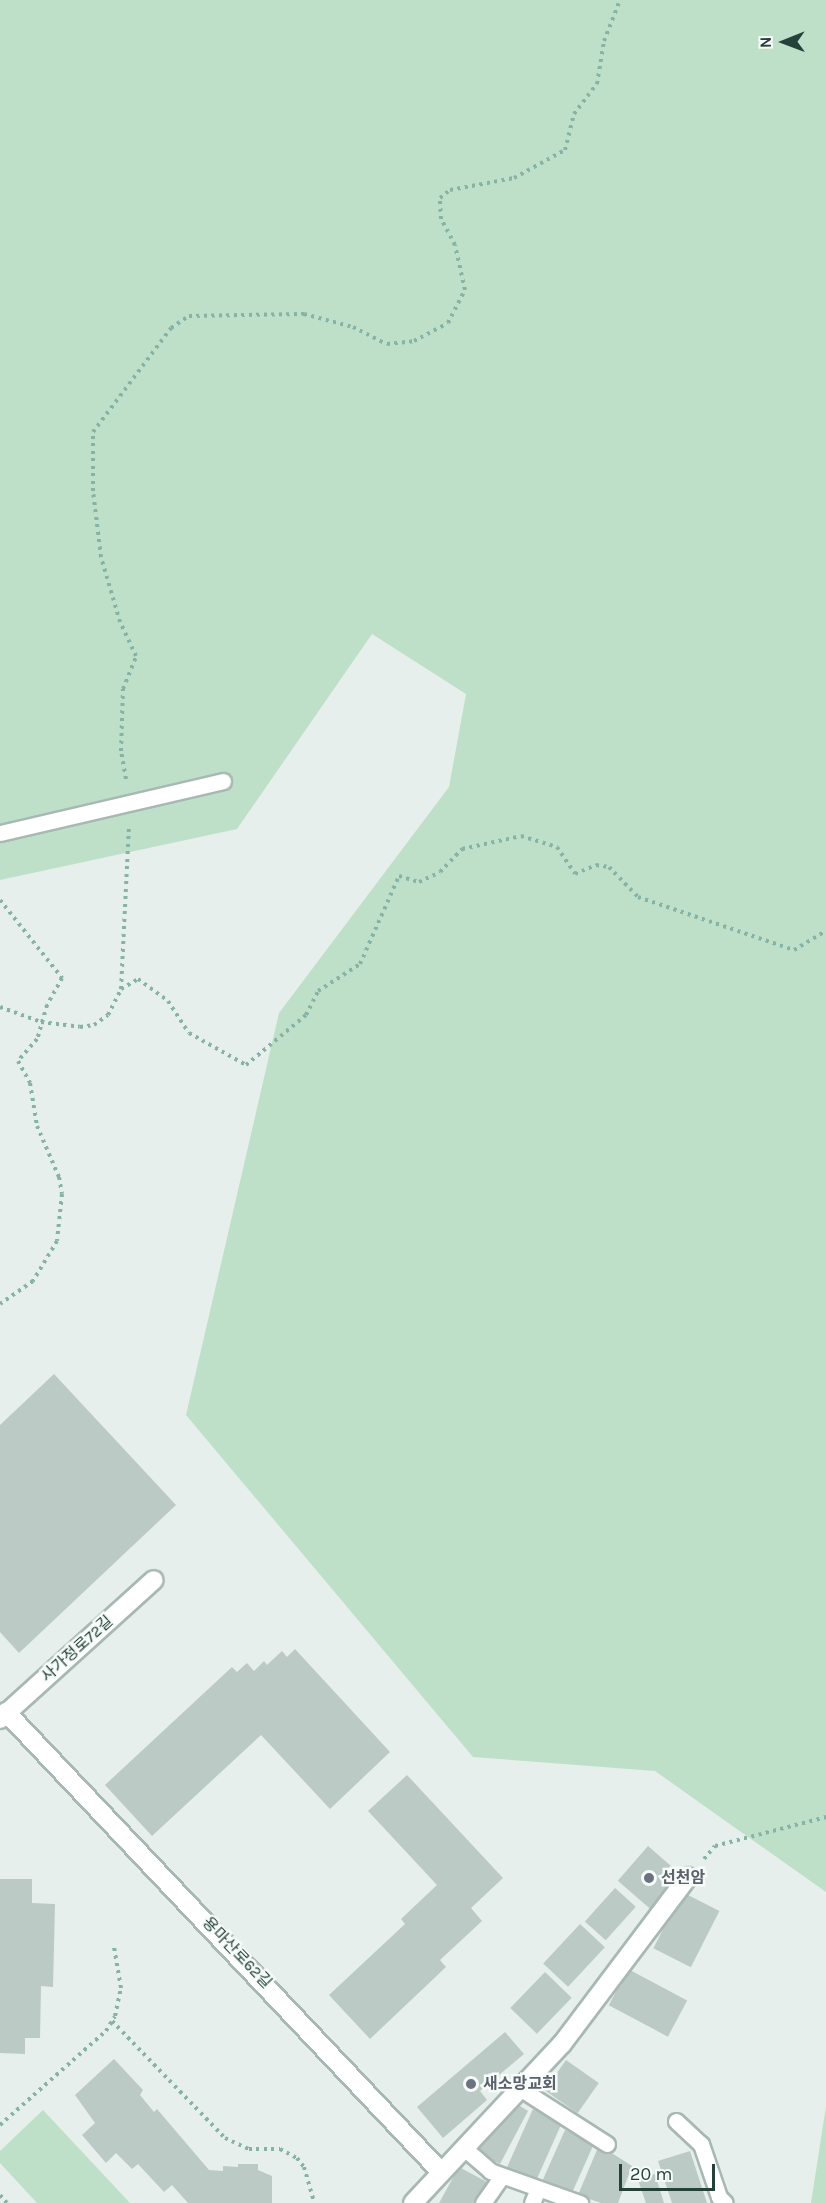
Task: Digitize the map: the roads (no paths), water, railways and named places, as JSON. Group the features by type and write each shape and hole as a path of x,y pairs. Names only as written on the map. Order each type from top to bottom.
{"street":[{"name":"사가정로72길","path":"3,1716 154,1580"},
{"name":"용마산로62길","path":"3,1716 441,2172"},
{"path":"413,2203 562,2044 688,1877"}],"lane":[{"path":"0,833 223,781"},
{"path":"522,2089 607,2144"},
{"path":"676,2121 701,2144 719,2197 725,2203"},
{"path":"464,2148 490,2171 535,2196 579,2203"},
{"path":"483,2203 502,2176"}],"place":[{"name":"선천암","path":"649,1878"},
{"name":"새소망교회","path":"471,2084"}]}
